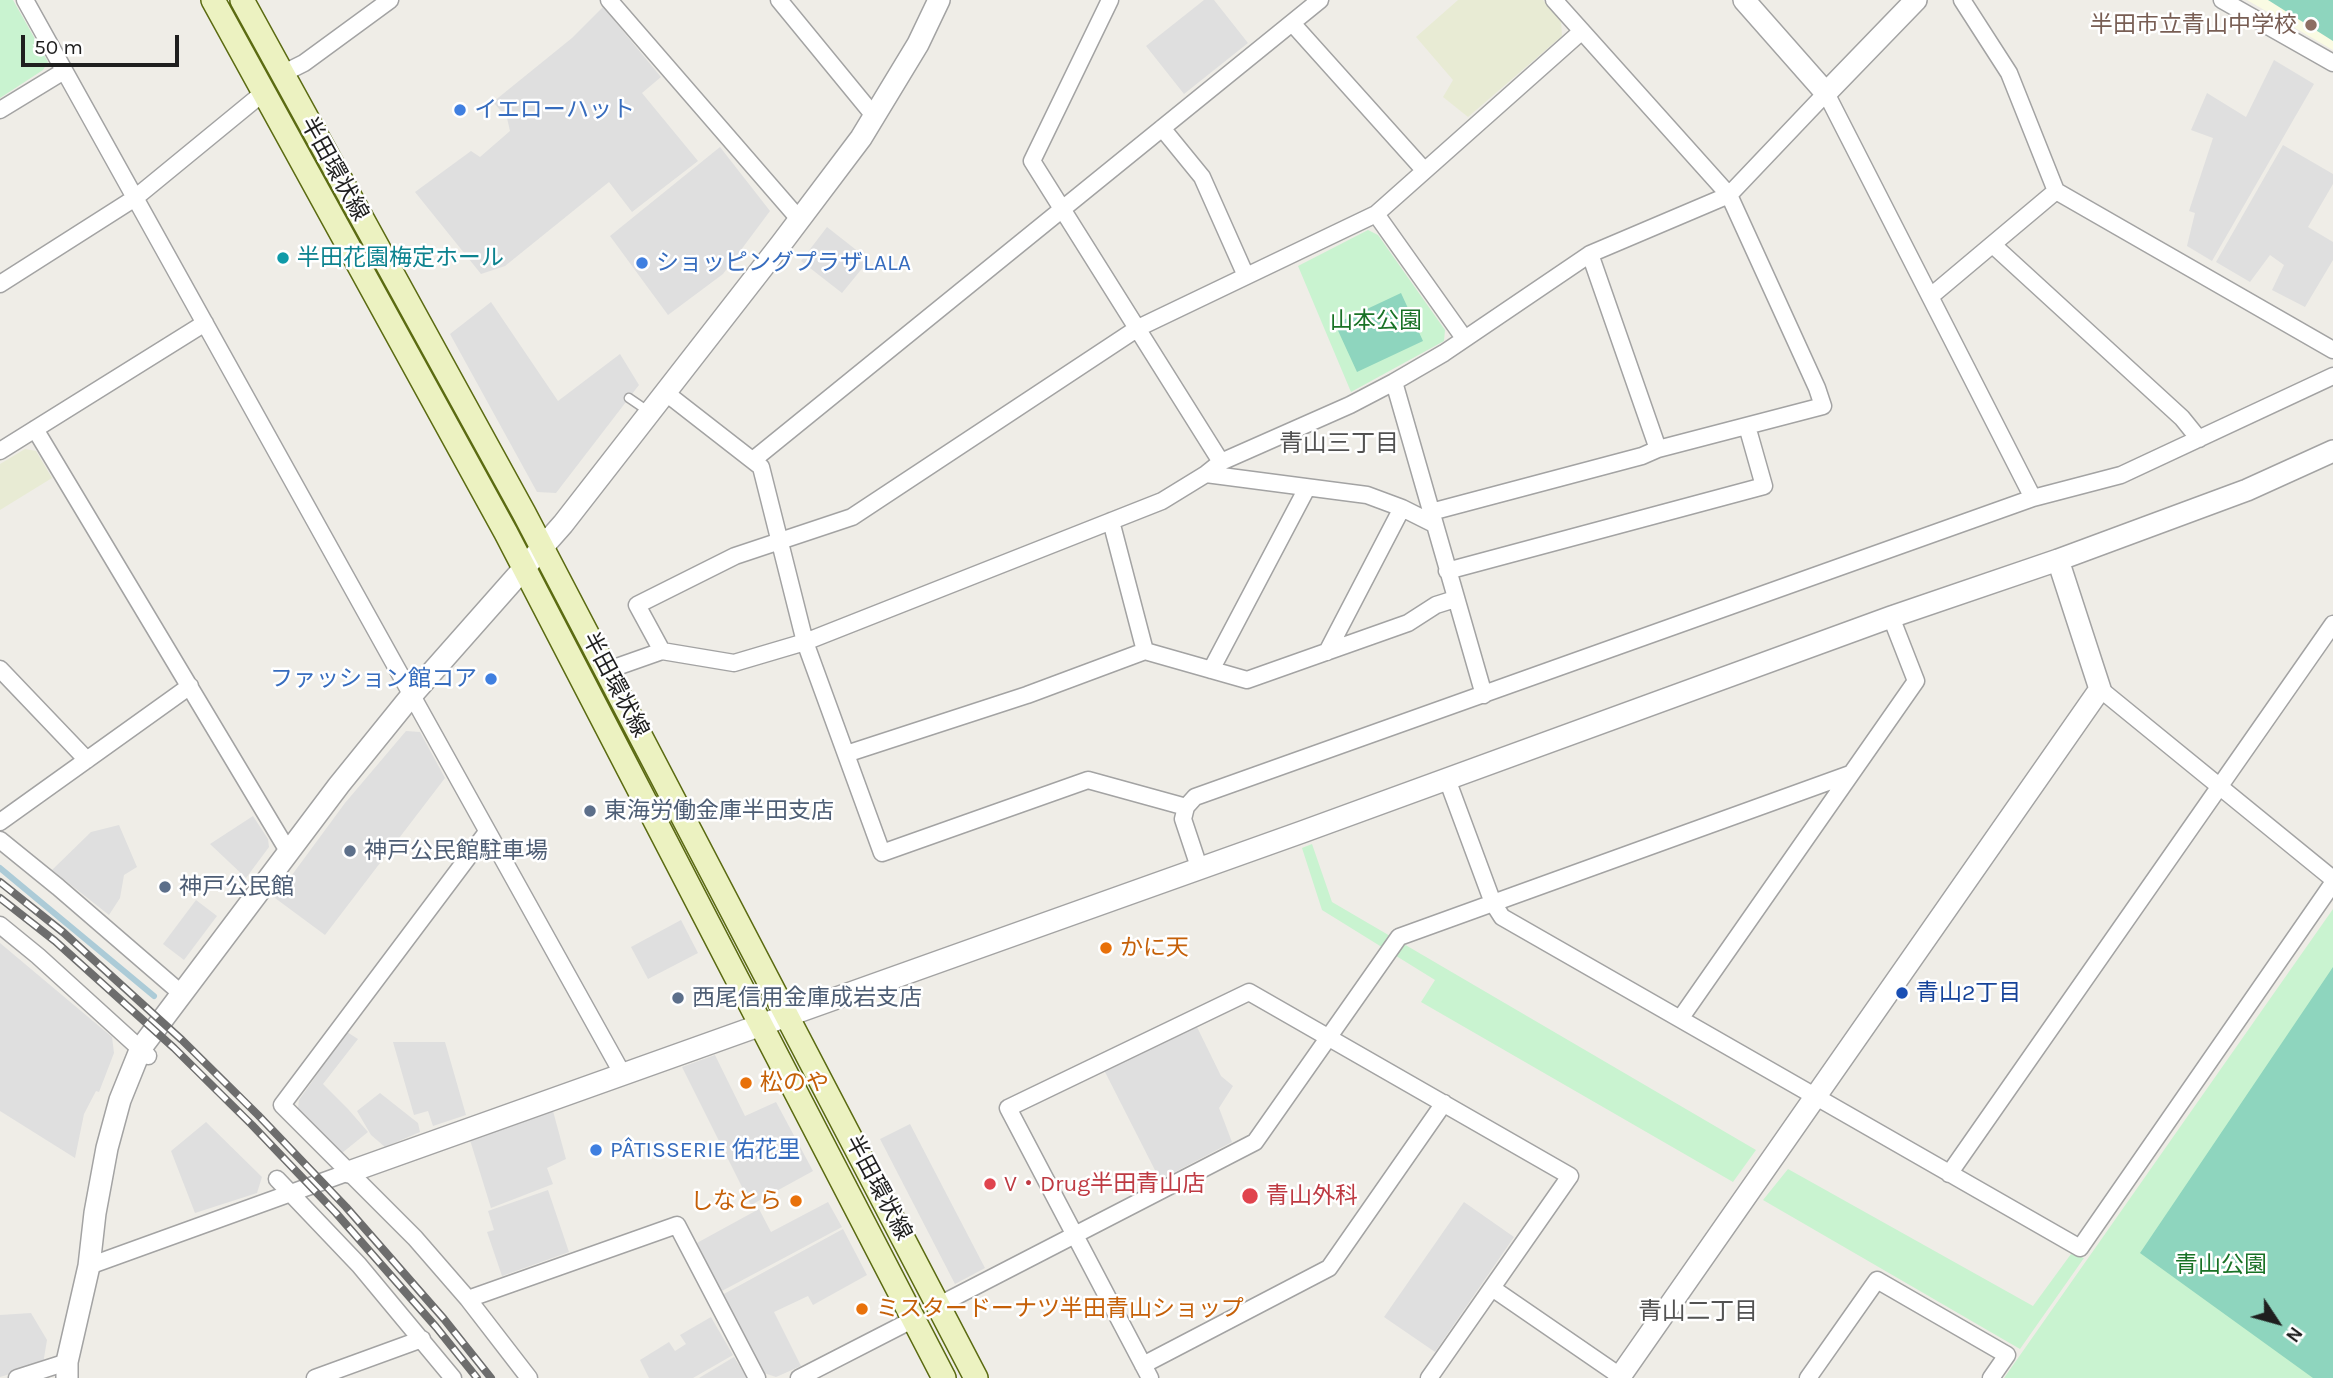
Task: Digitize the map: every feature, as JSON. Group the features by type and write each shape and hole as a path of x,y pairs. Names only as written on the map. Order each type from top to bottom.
{"main road":[{"name":"半田環状線","path":"213,0 524,568 944,1378"},
{"name":"半田環状線","path":"242,0 431,336 976,1378"}],"street":[{"path":"25,0 622,1073"},
{"path":"282,74 304,64 390,0"},
{"path":"609,0 799,219"},
{"path":"779,0 875,117"},
{"path":"17,1378 67,1370 89,1266 107,1148 120,1100 145,1052 181,994 338,785 411,696 542,548 666,393 861,138 918,44 939,0"},
{"path":"1110,0 1032,161 1221,462"},
{"path":"753,460 1320,0"},
{"path":"1206,474 1367,495 1433,518 1658,449 1823,406 1729,195 1554,0"},
{"path":"1744,0 1826,93 2034,498"},
{"path":"608,670 663,651 734,663 805,642 1162,501 1221,462 1350,405 1394,382 1464,338 1590,254 1729,195 1916,0"},
{"path":"1962,0 2010,73 2056,191 2333,350"},
{"path":"2222,0 2333,64"},
{"path":"1292,23 1424,170"},
{"path":"663,651 637,606 735,556 852,517 1138,328 1376,215 1582,31"},
{"path":"0,110 64,71"},
{"path":"0,284 135,198 263,93"},
{"path":"1161,128 1202,177 1246,276"},
{"path":"1931,296 2056,191"},
{"path":"1376,215 1464,338"},
{"path":"1993,245 2182,418 2199,439"},
{"path":"1590,254 1658,449"},
{"path":"0,451 205,323"},
{"path":"1199,867 1183,820 1186,807 1195,797 2034,498 2121,475 2333,376"},
{"path":"1394,382 1484,695"},
{"path":"666,393 761,467 805,642 882,853 1088,780 1186,807"},
{"path":"1447,571 1764,486 1747,426"},
{"path":"35,429 288,851"},
{"path":"89,1266 1891,617 2058,560 2247,490 2333,451"},
{"path":"1210,670 1307,488"},
{"path":"1326,652 1402,508"},
{"path":"1111,522 1146,651"},
{"path":"1447,779 1493,903 1502,917 2080,1248 2333,881 2100,688 2058,560"},
{"path":"846,754 1027,695 1146,651 1247,680 1408,623 1436,606 1455,599"},
{"path":"1680,1018 1916,681 1891,617"},
{"path":"1949,1174 2333,624"},
{"path":"0,669 87,760"},
{"path":"0,822 190,687"},
{"path":"1492,1288 1621,1377 2100,688"},
{"path":"939,1305 1255,1142 1399,937 1850,774"},
{"path":"487,832 282,1105 415,1238 468,1299 529,1378"},
{"path":"0,841 58,887 181,994"},
{"path":"0,925 145,1052"},
{"path":"1429,1378 1570,1176 1444,1103 1328,1036 1249,992 1008,1108 1147,1372 1329,1268 1444,1103"},
{"path":"277,1179 359,1265 453,1378"},
{"path":"468,1299 677,1226 757,1378"},
{"path":"1808,1378 1877,1280 2007,1355 1991,1378"},
{"path":"799,1378 914,1319"},
{"path":"315,1378 422,1339"}],"lane":[{"path":"629,398 650,413"}],"shaded area":[{"path":"1204,0 1214,0 1248,43 1184,94 1146,46"},
{"path":"1458,0 1543,0 1561,20 1562,36 1468,117 1443,97 1453,80 1416,37"},
{"name":"半田市立青山中学校","path":"2247,0 2333,0 2333,50"},
{"path":"603,7 661,77 642,93 698,161 632,212 609,182 505,266 481,274 415,192 471,151 480,157 510,131 507,118 493,102 572,38"},
{"path":"2274,60 2314,84 2212,261 2187,246 2195,213 2189,211 2213,138 2191,130 2207,93 2246,117"},
{"path":"2283,145 2333,174 2333,184 2308,227 2333,242 2333,260 2305,307 2272,290 2284,265 2270,255 2250,282 2216,262"},
{"path":"720,147 770,211 723,274 668,315 610,236"},
{"path":"827,227 869,260 842,293 801,261"},
{"path":"491,302 558,401 620,354 639,385 556,493 537,492 450,334"},
{"path":"25,449 36,451 52,478 0,510 0,464"},
{"name":"神戸公民館駐車場","path":"406,731 420,732 445,778 325,935 275,898 345,803"},
{"path":"253,816 268,839 269,847 246,878 210,844"},
{"path":"119,825 137,867 124,875 120,898 109,915 52,870 91,832"},
{"path":"196,900 217,916 184,960 163,944"},
{"path":"681,920 698,953 648,979 631,947"},
{"path":"0,943 112,1037 114,1053 99,1092 96,1091 84,1114 75,1158 0,1111"},
{"path":"1196,1025 1221,1076 1233,1086 1219,1108 1232,1142 1160,1180 1104,1070"},
{"path":"347,1032 358,1039 323,1084 368,1132 342,1153 298,1108 299,1100"},
{"path":"393,1042 445,1042 466,1115 433,1126 428,1111 414,1115"},
{"path":"715,1055 745,1116 776,1102 813,1171 751,1205 682,1067"},
{"path":"380,1093 418,1123 420,1132 385,1147 371,1135 357,1111"},
{"path":"553,1111 566,1159 547,1168 553,1184 491,1208 470,1140"},
{"path":"206,1122 262,1177 257,1193 195,1213 171,1151"},
{"path":"910,1124 985,1268 955,1284 880,1139"},
{"path":"548,1190 569,1252 502,1276 487,1232 494,1230 488,1211"},
{"path":"828,1202 842,1227 720,1292 695,1244 759,1209 771,1232"},
{"path":"1464,1202 1514,1237 1435,1352 1384,1317"},
{"path":"843,1229 867,1275 813,1305 808,1296 774,1312 801,1366 776,1377 764,1373 722,1295"},
{"path":"31,1313 47,1340 43,1364 0,1377 0,1315"},
{"path":"711,1317 733,1355 693,1378 649,1378 640,1360 669,1342 675,1351 686,1344 680,1335"},
{"path":"734,1357 747,1378 699,1378"}],"green space":[{"path":"0,0 13,0 48,62 43,70 0,98"},
{"name":"半田市立青山中学校","path":"2268,0 2333,0 2333,41"},
{"name":"山本公園","path":"1368,230 1378,235 1445,330 1444,341 1351,392 1298,266"},
{"path":"1401,293 1423,341 1357,372 1335,324"},
{"path":"1312,844 1332,902 1756,1150 1733,1182 1421,1002 1435,980 1322,910 1302,848"},
{"name":"青山公園","path":"2333,909 2333,1378 2004,1378"},
{"path":"2333,967 2333,1378 2313,1378 2140,1253"},
{"path":"1788,1169 2033,1306 2071,1254 2084,1258 2020,1349 1763,1200"}],"waterway":[{"path":"0,868 154,996"}],"railway":[{"path":"0,882 64,933 182,1040 258,1115 346,1207 444,1319 491,1378"},
{"path":"0,898 55,941 174,1048 252,1125 336,1213 477,1378"}],"place":[{"name":"半田市立青山中学校","path":"2311,25"},
{"name":"イエローハット","path":"460,110"},
{"name":"半田花園梅定ホール","path":"283,258"},
{"name":"ショッピングプラザLALA","path":"642,263"},
{"name":"ファッション館コア","path":"491,679"},
{"name":"東海労働金庫半田支店","path":"590,811"},
{"name":"神戸公民館駐車場","path":"350,851"},
{"name":"神戸公民館","path":"165,887"},
{"name":"かに天","path":"1106,948"},
{"name":"青山2丁目","path":"1902,993"},
{"name":"西尾信用金庫成岩支店","path":"678,998"},
{"name":"松のや","path":"746,1083"},
{"name":"PÂTISSERIE 佑花里","path":"596,1150"},
{"name":"V・Drug半田青山店","path":"990,1184"},
{"name":"青山外科","path":"1250,1196"},
{"name":"しなとら","path":"796,1201"},
{"name":"ミスタードーナツ半田青山ショップ","path":"862,1309"}],"district":[{"name":"青山三丁目","path":"1339,444"},
{"name":"青山二丁目","path":"1698,1312"}]}
